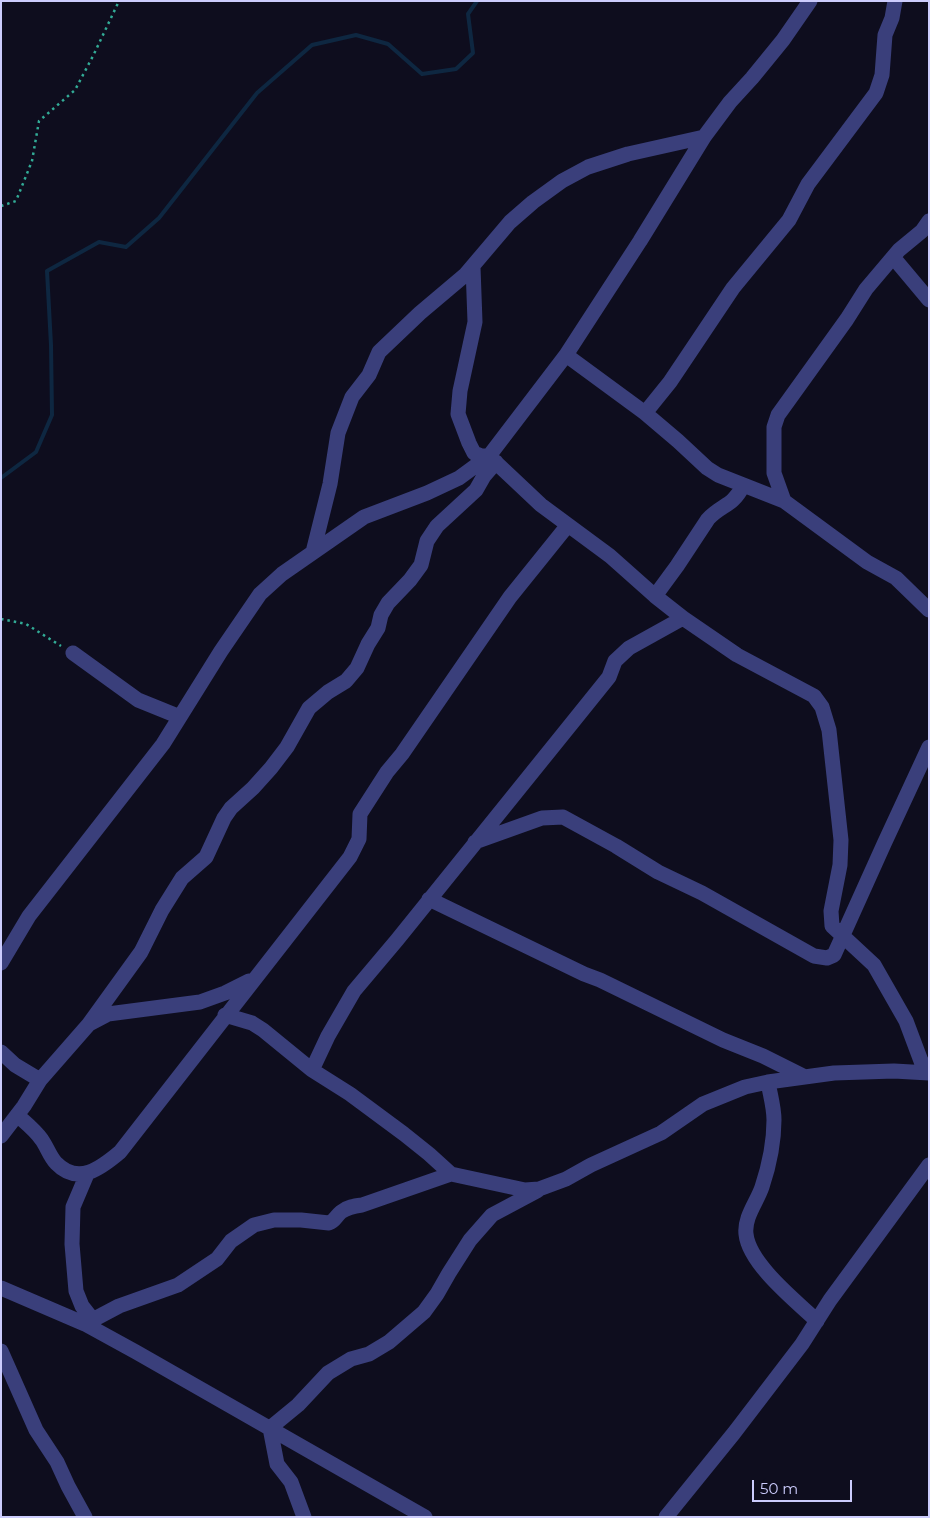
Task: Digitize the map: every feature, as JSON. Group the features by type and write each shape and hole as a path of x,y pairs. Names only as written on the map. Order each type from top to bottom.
{"street":[{"path":"1,1136 18,1116 40,1080 89,1024 141,952 162,910 182,878 206,857 228,813 271,768 288,746 309,708 328,692 346,681 357,668 368,644 374,638 381,616 388,603 410,580 421,565 427,541 437,526 476,490 492,459 566,355 640,241 704,136 730,102 783,40 810,1"},
{"path":"645,413 675,374 733,288 789,220 808,184 876,93 882,75 886,35 895,1"},
{"path":"313,552 330,484 338,433 352,398 369,375 378,352 420,312 465,275 510,222 562,181 588,168 628,154 704,136"},
{"path":"784,501 774,473 774,427 778,416 866,289 893,257 922,231 929,221"},
{"path":"893,257 929,300"},
{"path":"473,267 475,322 460,391 458,414 474,453 492,459 541,505 610,556 683,618 737,655 814,696 822,707 830,730 841,840 840,866 831,911 832,926 874,965 906,1022 921,1060 929,1069"},
{"path":"566,355 645,413 706,468 743,486 784,501 867,562 896,578 929,610"},
{"path":"1,963 29,916 163,744 221,651 260,594 282,574 364,517 428,493 492,459"},
{"path":"655,596 708,519 714,512 735,499 743,486"},
{"path":"18,1116 42,1139 56,1163 72,1173 86,1174 105,1164 120,1152 350,857 359,839 360,814 387,772 402,754 510,597 568,526"},
{"path":"312,1070 328,1036 354,991 609,677 615,661 628,648 683,618"},
{"path":"73,653 138,700 180,717"},
{"path":"475,842 542,818 563,817 658,872 702,892 814,956 827,958 834,955 927,754"},
{"path":"429,899 490,930 803,1076"},
{"path":"89,1024 108,1014 200,1002 225,993 253,979"},
{"path":"225,1015 252,1023 263,1030 312,1070 350,1094 404,1134 430,1154 451,1174"},
{"path":"1,1052 15,1065 40,1080"},
{"path":"270,1428 298,1405 328,1373 350,1360 369,1354 389,1342 424,1312 470,1240 492,1215 539,1189 566,1179 591,1165 661,1133 702,1104 745,1087 803,1076 834,1073 894,1071 929,1074"},
{"path":"768,1082 774,1118 770,1156 761,1188 750,1210 745,1233 750,1247 762,1268 817,1321"},
{"path":"666,1517 734,1433 802,1344 929,1165"},
{"path":"86,1174 73,1207 72,1244 76,1291 89,1322"},
{"path":"89,1322 119,1306 178,1285 217,1258 231,1242 254,1225 274,1220 333,1222 338,1214 349,1207 451,1174 525,1190 539,1189"},
{"path":"1,1288 89,1322 426,1517"},
{"path":"1,1351 36,1430 57,1462 86,1517"},
{"path":"270,1428 278,1464 291,1482 304,1517"}],"path":[{"path":"1,206 16,201 32,161 39,122 75,90 118,1"},
{"path":"1,619 26,624 73,653"}],"waterway":[{"path":"1,478 36,452 52,415 47,271 99,242 126,247 159,218 257,93 312,45 356,35 388,44 422,74 456,69 473,53 468,14 477,1"}]}
